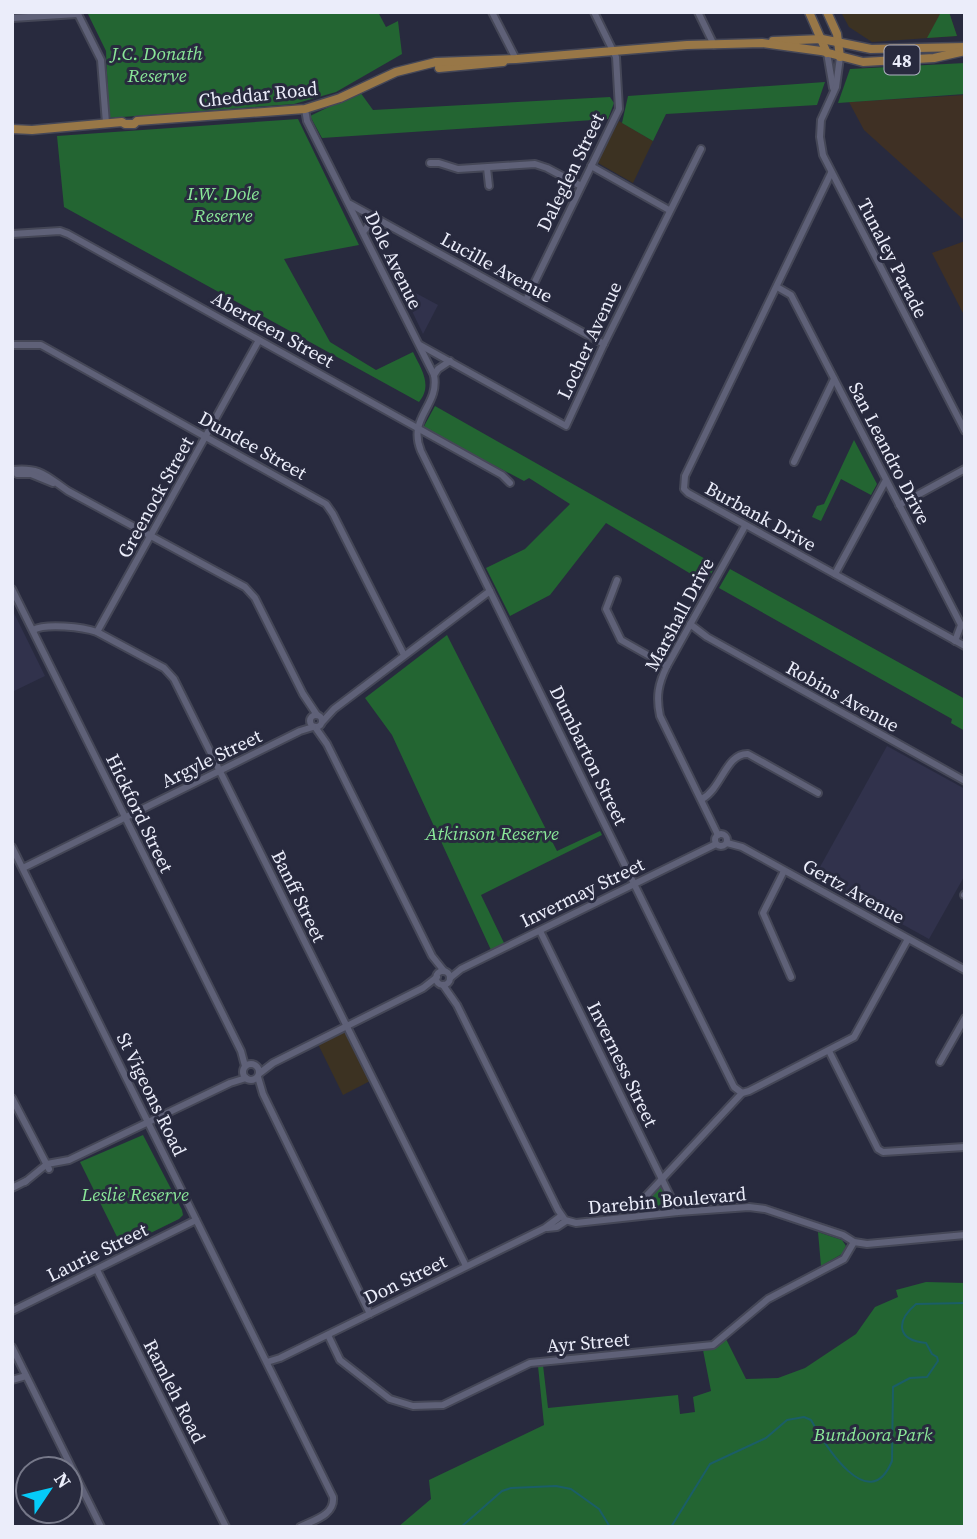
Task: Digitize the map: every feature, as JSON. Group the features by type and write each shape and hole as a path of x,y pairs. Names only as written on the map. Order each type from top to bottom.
{"main road":[{"path":"809,12 827,53"},
{"path":"827,12 839,43 840,57"},
{"name":"Cheddar Road","path":"16,128 32,130 106,122 134,124 137,121 305,109 326,104 396,72 447,62 664,49 687,50 779,40 822,39 839,43"},
{"name":"Cheddar Road","path":"762,43 827,53"},
{"name":"48","path":"839,43 871,49 965,49"},
{"name":"48","path":"827,53 858,61 888,61 934,58 965,49"}],"street":[{"path":"492,12 516,59"},
{"name":"Daleglen Street","path":"526,300 619,109 617,59 594,12"},
{"path":"698,12 714,45"},
{"path":"12,18 77,13 101,60 106,122"},
{"name":"Tunaley Parade","path":"827,53 833,83 832,94"},
{"name":"Tunaley Parade","path":"840,57 836,85 824,109 820,131 822,151 965,431"},
{"name":"Dole Avenue","path":"305,109 307,121 434,375"},
{"name":"Locher Avenue","path":"419,344 566,426 701,149"},
{"path":"430,163 458,169 535,164 581,186"},
{"path":"590,166 669,210"},
{"path":"487,168 489,186"},
{"name":"Burbank Drive","path":"831,173 683,483 688,494 965,646"},
{"name":"Burbank Drive","path":"823,193 836,183"},
{"name":"Lucille Avenue","path":"348,203 604,344"},
{"path":"363,232 375,218"},
{"name":"Aberdeen Street","path":"12,234 60,231 68,234 417,427 502,475 509,483"},
{"name":"San Leandro Drive","path":"777,287 791,295 961,625 956,641"},
{"name":"Greenock Street","path":"97,632 259,340"},
{"name":"Dundee Street","path":"12,345 41,345 326,504 404,655"},
{"path":"417,427 433,397 434,375 450,361"},
{"path":"793,462 834,379"},
{"name":"Dumbarton Street","path":"417,427 421,452 734,1087 742,1093"},
{"path":"899,505 965,469"},
{"name":"Darebin Boulevard","path":"12,472 32,474 61,486 250,592 564,1218 576,1223 678,1212 757,1208 840,1234 854,1242 867,1244 965,1234"},
{"path":"835,574 886,480"},
{"name":"Marshall Drive","path":"718,835 660,716 657,701 659,682 667,666 745,526"},
{"path":"617,580 606,609 621,640 667,666"},
{"name":"Hickford Street","path":"12,589 254,1073 370,1314"},
{"name":"Argyle Street","path":"23,868 300,732 490,591"},
{"name":"Banff Street","path":"33,630 40,626 89,629 164,668 174,679 466,1266"},
{"name":"Robins Avenue","path":"688,627 965,781"},
{"path":"702,799 712,794 733,758 740,754 748,754 818,793"},
{"path":"718,835 725,836 727,843 721,846 716,844 718,835"},
{"name":"Gertz Avenue","path":"727,843 742,847 965,970"},
{"name":"Invermay Street","path":"48,1167 69,1160 254,1073 716,844"},
{"name":"St Vigeons Road","path":"12,847 333,1497 333,1507 328,1513 300,1527"},
{"path":"785,871 763,913 791,977"},
{"name":"Inverness Street","path":"540,931 678,1212"},
{"path":"635,1208 742,1093 854,1037 908,939"},
{"path":"940,1062 965,1018"},
{"name":"Hickford Street","path":"241,1051 244,1068 254,1073"},
{"path":"829,1051 878,1149 888,1153 965,1147"},
{"path":"244,1068 254,1073"},
{"name":"Invermay Street","path":"230,1083 244,1068"},
{"path":"12,1098 48,1167 12,1188"},
{"name":"Don Street","path":"268,1364 545,1228 557,1227 564,1218"},
{"name":"Laurie Street","path":"12,1311 196,1220"},
{"name":"Ayr Street","path":"328,1335 340,1360 390,1399 413,1406 443,1405 530,1363 713,1345 768,1299 844,1259 854,1242"},
{"name":"Ramleh Road","path":"97,1270 226,1527"},
{"path":"12,1347 101,1527"},
{"path":"12,1379 25,1373"}],"shaded area":[{"path":"949,12 957,36 872,42 849,27 842,14"},
{"path":"965,95 965,221 864,130 849,102"},
{"path":"619,121 653,141 633,183 598,163"},
{"path":"965,241 965,317 932,253"},
{"path":"399,284 438,305 423,334"},
{"path":"12,609 45,676 12,692"},
{"path":"887,746 965,789 965,875 929,939 815,876"},
{"path":"346,1030 370,1081 343,1095 318,1044"}],"green space":[{"name":"J.C. Donath Reserve","path":"87,12 378,12 386,27 398,21 402,54 336,92 294,104 109,118 106,51"},
{"path":"949,12 957,36 927,38 940,14"},
{"path":"965,63 965,94 838,103 850,69"},
{"path":"825,82 817,105 666,114 653,141 622,123 628,96"},
{"path":"360,92 373,110 610,97 614,103 608,119 322,138 310,116"},
{"name":"I.W. Dole Reserve","path":"298,119 359,245 284,259 330,342 376,370 413,352 425,383 419,402 64,207 57,136"},
{"path":"435,406 716,565 706,583 606,523 550,595 510,616 486,568 525,549 570,504 529,478 524,481 423,428"},
{"path":"854,440 877,484 871,495 841,479 821,521 812,517 817,506 824,504"},
{"path":"730,569 965,699 965,731 951,723 952,719 719,588"},
{"name":"Atkinson Reserve","path":"447,635 557,851 600,831 602,835 481,895 504,943 491,950 392,735 365,698"},
{"name":"Leslie Reserve","path":"143,1135 183,1215 122,1247 80,1162"},
{"path":"661,1187 673,1210 634,1214"},
{"path":"818,1232 842,1240 846,1246 842,1254 821,1266"},
{"name":"Bundoora Park","path":"926,1282 965,1283 965,1527 398,1527 431,1499 429,1480 544,1425 538,1366 543,1365 548,1408 678,1395 680,1414 695,1412 693,1397 711,1391 703,1350 726,1339 746,1379 778,1378 805,1368 856,1334 875,1307 898,1297 896,1290"}],"waterway":[{"path":"671,1527 710,1464 766,1438 787,1420 804,1417 811,1420 837,1459 860,1479 872,1482 882,1476 892,1461 893,1387 910,1378 927,1377 938,1361 926,1343 904,1334 902,1323 916,1304 965,1303"},
{"path":"461,1527 502,1491 511,1488 556,1486 571,1489 599,1509 610,1527"}]}
